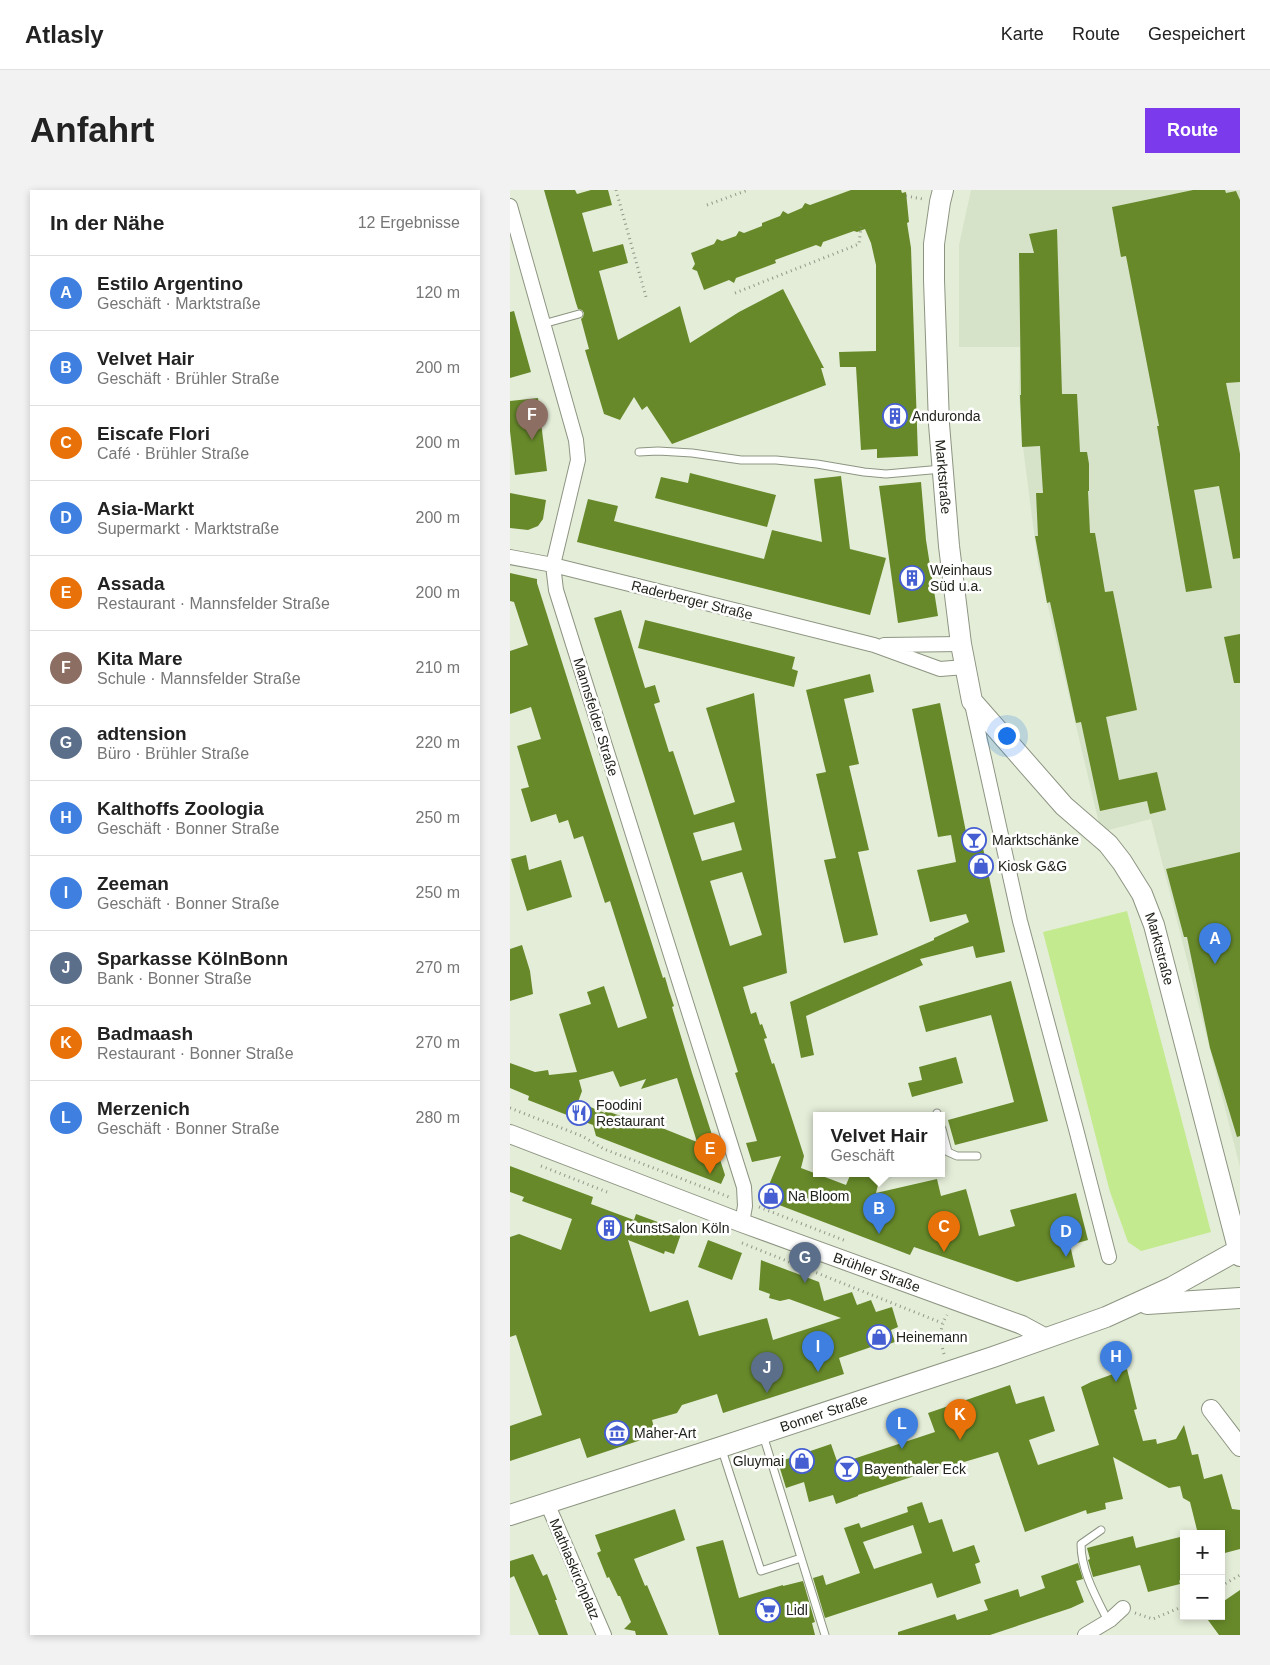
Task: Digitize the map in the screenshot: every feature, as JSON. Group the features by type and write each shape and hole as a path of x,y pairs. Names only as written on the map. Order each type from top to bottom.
{"main road":[{"name":"Marktstraße","path":"943,190 934,244 939,424 948,546 960,644 972,701 1064,806 1108,844 1142,894 1154,925 1239,1251"},
{"name":"Bonner Straße","path":"510,1515 721,1447 1106,1317 1172,1287 1239,1251"},
{"name":"Bonner Straße","path":"1135,1305 1240,1298"}],"street":[{"name":"Mannsfelder Straße","path":"510,206 576,440 578,460 553,565 556,590 744,1187 745,1206 742,1223"},
{"name":"Raderberger Straße","path":"510,557 553,565 874,645 940,670 965,667"},
{"name":"Raderberger Straße","path":"874,645 960,644"},
{"name":"Marktstraße","path":"972,701 1022,930 1076,1128 1108,1257"},
{"name":"Brühler Straße","path":"511,1137 1022,1325 1046,1338"},
{"path":"1211,1408 1240,1447"},
{"name":"Mathiaskirchplatz","path":"547,1502 604,1635"},
{"path":"1085,1635 1108,1621 1123,1608"}],"lane":[{"path":"543,324 579,314"},
{"path":"639,452 658,451 692,453 741,460 776,460 886,474 942,469"},
{"path":"945,1140 948,1152 956,1156 977,1156"},
{"path":"762,1433 825,1635"},
{"path":"721,1447 761,1571 801,1558"},
{"path":"1101,1530 1081,1544 1081,1557 1092,1588 1108,1621"}],"path":[{"path":"616,190 646,297"},
{"path":"707,205 748,190"},
{"path":"735,293 859,244 861,226"},
{"path":"536,1164 615,1195"},
{"path":"740,1243 942,1323 941,1344 948,1371"},
{"path":"1225,1584 1240,1575"},
{"path":"1123,1608 1153,1619 1180,1608"}],"shaded area":[{"path":"971,190 1240,190 1240,1167 1151,819 1101,832 1038,564 1023,447 1019,395 1020,347 959,347 959,245"}],"green space":[{"path":"1127,911 1211,1232 1141,1251 1128,1242 1110,1192 1043,932"}],"building":[{"path":"544,190 575,190 577,194 591,190 608,190 612,205 582,213 593,252 623,244 628,263 599,271 618,340 680,306 690,343 739,312 783,289 824,368 821,368 826,385 672,444 647,406 642,410 634,397 620,420 604,414 585,350 589,349 581,319 584,313 578,309 576,303"},
{"path":"851,190 901,190 902,193 906,192 909,222 907,223 911,248 918,456 877,458 877,449 861,450 856,367 840,367 839,352 876,351 876,265 871,243 865,229 823,242 821,247 816,245 775,260 776,263 736,278 734,283 729,280 704,290 697,271 692,269 695,264 691,253 714,244 717,239 722,241 736,236 739,231 744,233 762,226 762,223 780,216 783,211 788,214 802,208 805,203 810,205"},
{"path":"1193,190 1225,190 1226,193 1236,191 1240,200 1240,382 1226,383 1240,454 1240,558 1233,559 1219,486 1194,490 1212,588 1186,592 1157,426 1159,426 1126,256 1121,257 1112,207"},
{"path":"1057,229 1062,394 1077,394 1080,452 1087,452 1089,464 1090,533 1095,533 1105,592 1113,591 1137,710 1106,717 1119,780 1157,772 1166,810 1150,814 1147,801 1100,811 1081,722 1076,723 1050,602 1047,603 1035,536 1038,536 1036,493 1043,493 1040,446 1022,447 1019,253 1034,253 1029,234"},
{"path":"514,311 531,372 510,378 510,312"},
{"path":"538,398 547,471 515,475 510,431 510,401"},
{"path":"690,473 776,495 767,527 655,498 661,477 688,483"},
{"path":"841,476 850,549 886,558 870,615 577,542 588,499 618,506 614,521 764,559 772,530 822,542 814,479"},
{"name":"Weinhaus Süd u.a.","path":"921,482 926,540 938,616 898,623 879,486"},
{"path":"510,493 546,500 543,519 538,526 528,530 510,528"},
{"path":"510,573 537,579 600,782 663,978 665,977 674,1006 672,1007 725,1175 721,1184 596,1136 593,1125 528,1100 529,1096 510,1088 510,1063 535,1072 548,1070 549,1075 577,1072 559,1014 591,1004 587,992 604,986 618,1028 647,1018 610,901 605,903 583,836 574,839 568,820 559,823 556,814 531,822 521,789 529,787 517,746 541,739 531,707 510,714 510,651 528,645 514,602 510,601","holes":["613,1071 620,1087 646,1079 641,1089 677,1078 697,1142 642,1120 645,1124 606,1111 605,1113 578,1102 582,1091 579,1080"]},
{"path":"621,610 645,688 655,685 660,702 654,704 669,752 673,751 694,815 735,802 706,708 754,693 787,973 743,987 751,1014 756,1012 767,1038 764,1039 772,1064 774,1063 804,1156 801,1168 813,1173 813,1177 825,1177 846,1185 849,1177 880,1177 876,1193 937,1179 941,1196 966,1189 979,1236 1015,1226 1010,1210 1076,1193 1088,1240 1070,1245 1075,1267 1017,1282 914,1247 910,1255 766,1200 766,1192 781,1156 752,1162 746,1143 757,1141 735,1073 738,1072 594,618","holes":["734,822 742,850 702,861 693,833","742,872 762,935 730,946 710,881"]},
{"path":"645,620 795,657 792,669 798,671 794,687 638,648"},
{"path":"1240,634 1240,683 1234,683 1224,637"},
{"path":"870,674 874,692 844,699 859,764 849,766 869,850 858,852 878,935 844,943 824,860 836,858 816,774 826,772 806,690"},
{"path":"940,703 966,832 979,829 1005,952 976,958 973,946 920,959 923,965 806,1016 814,1055 801,1058 790,1002 934,940 934,938 969,922 966,914 930,922 917,870 956,862 951,835 938,837 912,709"},
{"path":"1240,852 1240,1136 1237,1137 1210,1048 1187,937 1184,937 1166,869"},
{"path":"526,855 529,870 561,860 572,897 527,911 511,859"},
{"path":"522,945 530,971 533,994 510,1001 510,949"},
{"path":"1011,981 1048,1121 955,1145 948,1120 1014,1102 991,1015 926,1032 919,1006"},
{"path":"956,1057 963,1083 912,1097 908,1083 922,1080 919,1067"},
{"path":"510,1166 593,1197 591,1204 634,1220 636,1214 682,1231 674,1254 665,1251 664,1254 628,1240 650,1312 688,1300 699,1336 767,1318 773,1340 841,1318 789,1299 780,1301 769,1298 770,1294 759,1290 761,1260 819,1282 824,1301 852,1292 857,1305 871,1300 876,1312 892,1307 898,1327 891,1330 895,1342 877,1348 877,1345 839,1358 844,1374 723,1413 717,1394 682,1405 677,1413 652,1420 656,1435 587,1458 580,1438 510,1461 510,1426 542,1415 516,1335 510,1337 510,1237 519,1234 561,1250 572,1219 522,1201 524,1197 510,1192"},
{"path":"708,1240 742,1253 732,1280 698,1267"},
{"path":"1127,1369 1137,1409 1134,1410 1143,1441 1156,1439 1157,1444 1176,1439 1184,1425 1192,1455 1198,1454 1204,1479 1222,1474 1232,1509 1240,1510 1240,1549 1225,1553 1225,1530 1197,1530 1190,1502 1183,1498 1180,1486 1169,1488 1113,1457 1123,1499 1105,1503 1106,1509 1087,1514 1086,1510 1025,1532 998,1452 947,1467 947,1465 836,1504 833,1495 809,1502 804,1482 786,1488 778,1462 831,1444 838,1464 935,1432 928,1413 1010,1385 1016,1404 1044,1396 1055,1431 1029,1440 1038,1465 1099,1445 1081,1387"},
{"path":"922,1502 929,1523 942,1519 953,1552 974,1545 980,1562 975,1564 981,1583 937,1598 932,1583 825,1618 813,1578 823,1575 826,1585 860,1573 844,1528 859,1523 861,1528 908,1512 907,1507","holes":["913,1525 922,1553 874,1569 863,1542"]},
{"path":"675,1509 685,1540 634,1559 668,1635 636,1635 635,1631 624,1629 631,1622 620,1596 618,1596 609,1577 607,1578 597,1553 601,1551 595,1535"},
{"path":"1133,1536 1136,1548 1180,1537 1180,1584 1148,1592 1140,1565 1093,1577 1087,1548"},
{"path":"723,1540 739,1598 803,1581 815,1622 812,1623 815,1635 719,1635 696,1547"},
{"path":"533,1554 543,1576 547,1574 568,1635 539,1635 514,1576 510,1578 510,1561"},
{"path":"1078,1563 1083,1579 1076,1581 1084,1602 1071,1608 990,1635 898,1635 898,1632 955,1614 957,1620 988,1610 984,1600 1018,1589 1020,1597 1045,1588 1041,1576"},
{"path":"1240,1590 1240,1635 1219,1635 1208,1620 1225,1620 1225,1600"}],"place":[{"name":"Anduronda","path":"895,416"},
{"name":"Kita Mare","path":"532,440"},
{"name":"Weinhaus Süd u.a.","path":"912,578"},
{"name":"Marktschänke","path":"974,840"},
{"name":"Kiosk G&G","path":"981,866"},
{"name":"Estilo Argentino","path":"1215,964"},
{"name":"Foodini Restaurant","path":"579,1113"},
{"name":"Assada","path":"710,1174"},
{"name":"Na Bloom","path":"771,1196"},
{"name":"KunstSalon Köln","path":"609,1228"},
{"name":"Velvet Hair","path":"879,1234"},
{"name":"Eiscafe Flori","path":"944,1252"},
{"name":"Asia-Markt","path":"1066,1257"},
{"name":"adtension","path":"805,1283"},
{"name":"Heinemann","path":"879,1337"},
{"name":"Zeeman","path":"818,1372"},
{"name":"Kalthoffs Zoologia","path":"1116,1382"},
{"name":"Sparkasse KölnBonn","path":"767,1393"},
{"name":"Maher-Art","path":"617,1433"},
{"name":"Badmaash","path":"960,1440"},
{"name":"Merzenich","path":"902,1449"},
{"name":"Gluymai","path":"802,1461"},
{"name":"Bayenthaler Eck","path":"847,1469"},
{"name":"Lidl","path":"768,1610"}]}
